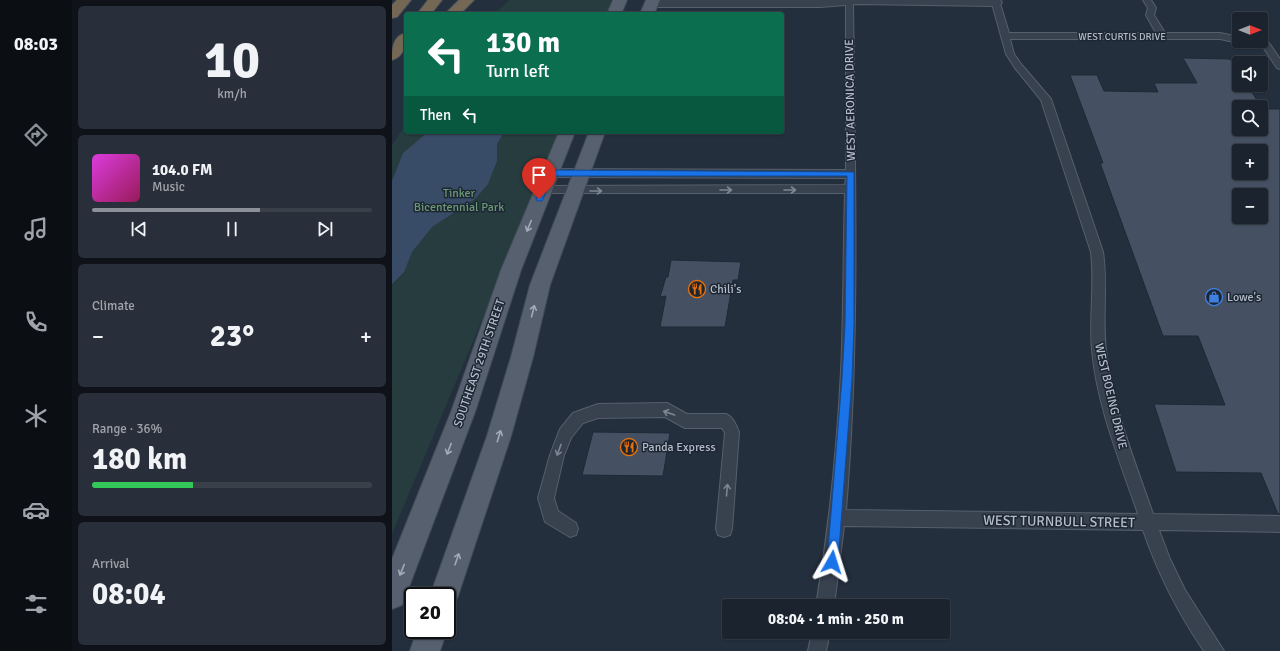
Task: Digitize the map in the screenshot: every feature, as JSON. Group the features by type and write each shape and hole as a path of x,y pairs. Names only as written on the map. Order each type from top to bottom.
{"highway":[{"path":"392,14 404,0"},
{"path":"426,12 435,0"},
{"path":"454,12 467,0"},
{"path":"392,55 404,40"},
{"path":"392,67 404,56"}],"main road":[{"path":"615,12 620,0"},
{"name":"SOUTHEAST 29TH STREET","path":"392,595 463,412 511,270 566,134"},
{"path":"447,587 499,436 522,357 540,285 596,134"},
{"path":"425,651 429,639"}],"street":[{"path":"651,6 855,0 995,1"}],"lane":[{"name":"WEST AERONICA DRIVE","path":"826,599 837,518 844,428 849,325 850,189 855,0"},
{"path":"1147,0 1152,8 1150,15 1162,36"},
{"name":"WEST BOEING DRIVE","path":"995,1 1010,54 1018,66 1046,99 1097,252 1100,277 1097,326 1100,353 1121,443 1148,522 1169,576 1185,607 1215,651"},
{"name":"WEST CURTIS DRIVE","path":"1004,36 1220,36 1232,39"},
{"path":"1268,48 1280,66"},
{"path":"547,181 578,182 851,174"},
{"path":"547,181 850,189"},
{"path":"570,529 551,516 546,498 557,455 565,434 578,418 598,411 667,410 686,421 726,421 732,432 724,529"},
{"name":"WEST TURNBULL STREET","path":"837,518 1280,524"},
{"path":"817,651 820,639"}],"green space":[{"path":"509,0 617,0 612,12 497,12"},
{"name":"Tinker Bicentennial Park","path":"404,127 404,134 560,134 392,534 392,145"}],"water":[{"path":"426,134 503,134 497,144 497,161 488,184 475,199 432,227 412,252 404,272 392,284 392,181 403,153"}],"building":[{"name":"Lowe's","path":"1183,58 1230,59 1232,62 1232,92 1252,92 1257,100 1232,100 1232,136 1268,136 1268,109 1280,109 1280,514 1278,514 1261,473 1176,472 1154,404 1225,405 1198,336 1163,336 1100,163 1103,163 1070,75 1097,75 1104,91 1158,92 1154,83 1197,83"},
{"name":"Chili's","path":"671,260 741,262 738,280 733,280 725,327 660,327 666,296 660,297 666,277 668,277"},
{"name":"Panda Express","path":"593,432 670,433 663,476 582,475"}],"place":[{"name":"Chili's","path":"697,289"},
{"name":"Lowe's","path":"1214,297"},
{"name":"Panda Express","path":"629,447"}],"route":[{"path":"539,199 550,173 851,174 847,379 837,518 832,562"}]}
